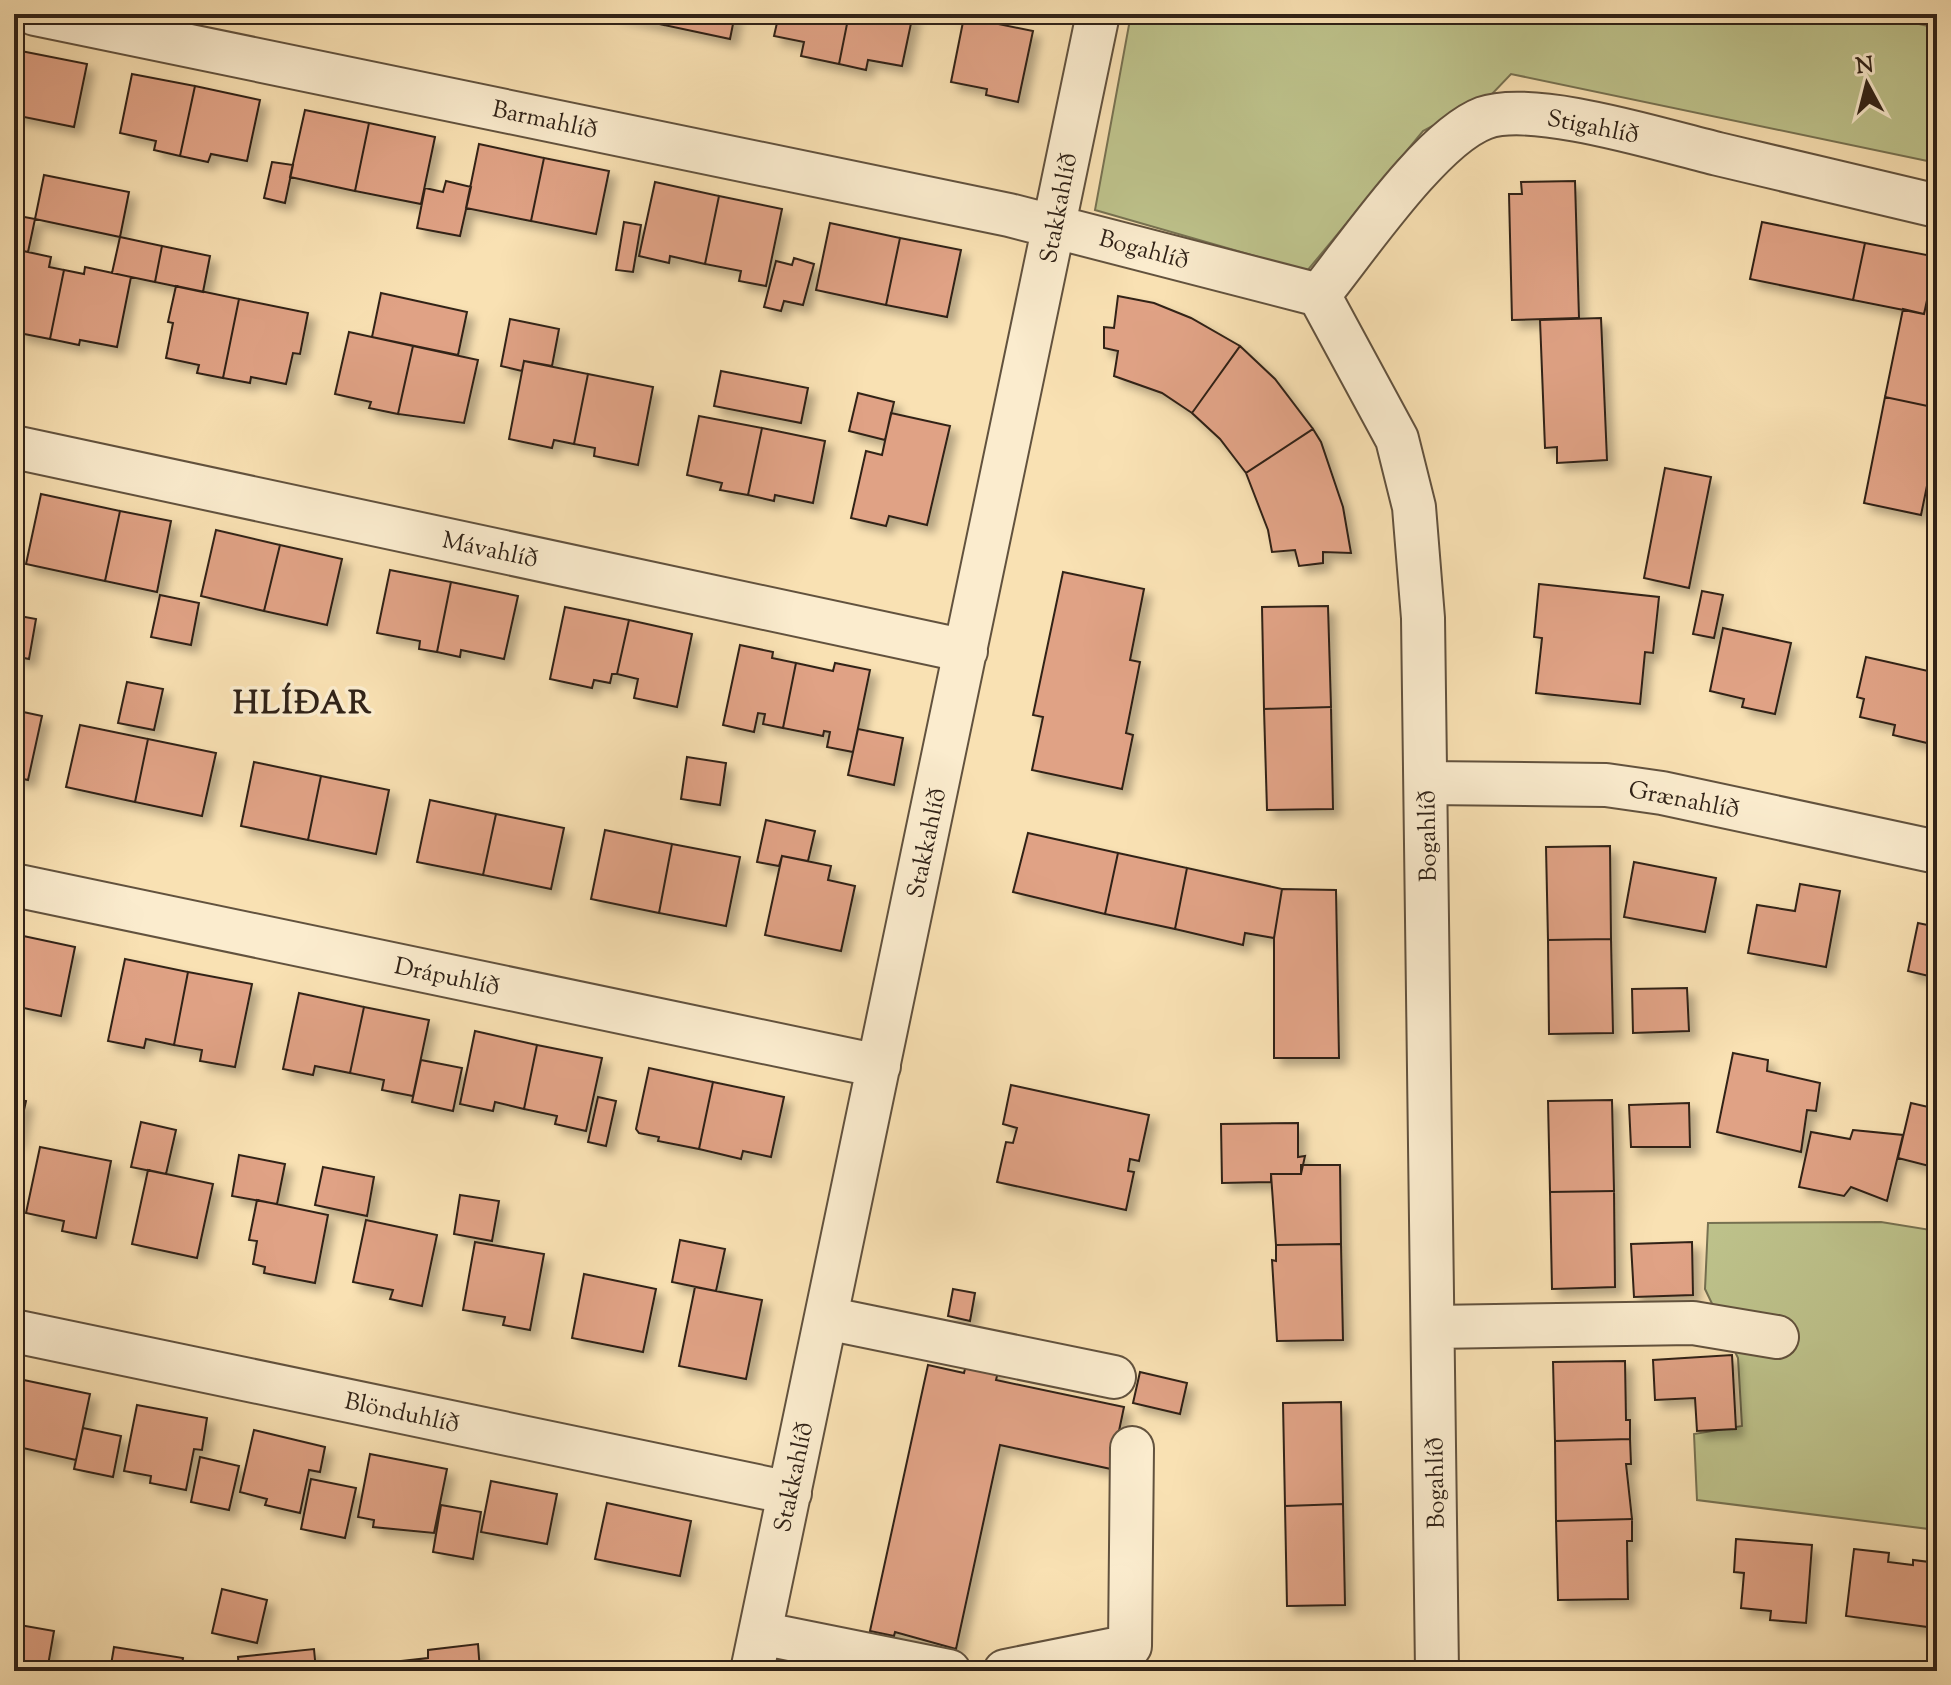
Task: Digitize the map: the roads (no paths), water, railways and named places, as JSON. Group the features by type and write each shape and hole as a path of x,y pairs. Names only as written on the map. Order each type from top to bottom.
{"street":[{"name":"Barmahlíð","path":"35,14 1055,226"},
{"name":"Stakkahlíð","path":"756,1652 1098,14"},
{"name":"Stigahlíð","path":"1319,295 1425,166 1455,135 1486,118 1524,114 1604,126 1937,206"},
{"name":"Bogahlíð","path":"1055,226 1319,295 1397,439 1414,507 1423,618 1437,1671"},
{"name":"Mávahlíð","path":"14,447 966,651"},
{"name":"Grænahlíð","path":"1426,783 1606,785 1662,793 1937,852"},
{"name":"Drápuhlíð","path":"14,885 879,1066"},
{"path":"826,1318 1114,1377"},
{"path":"1433,1327 1693,1323 1777,1337"},
{"name":"Blönduhlíð","path":"14,1331 790,1493"},
{"path":"1005,1671 1130,1646 1132,1448"},
{"path":"756,1652 949,1671"}],"district":[{"name":"HLÍÐAR","path":"303,702"}]}
